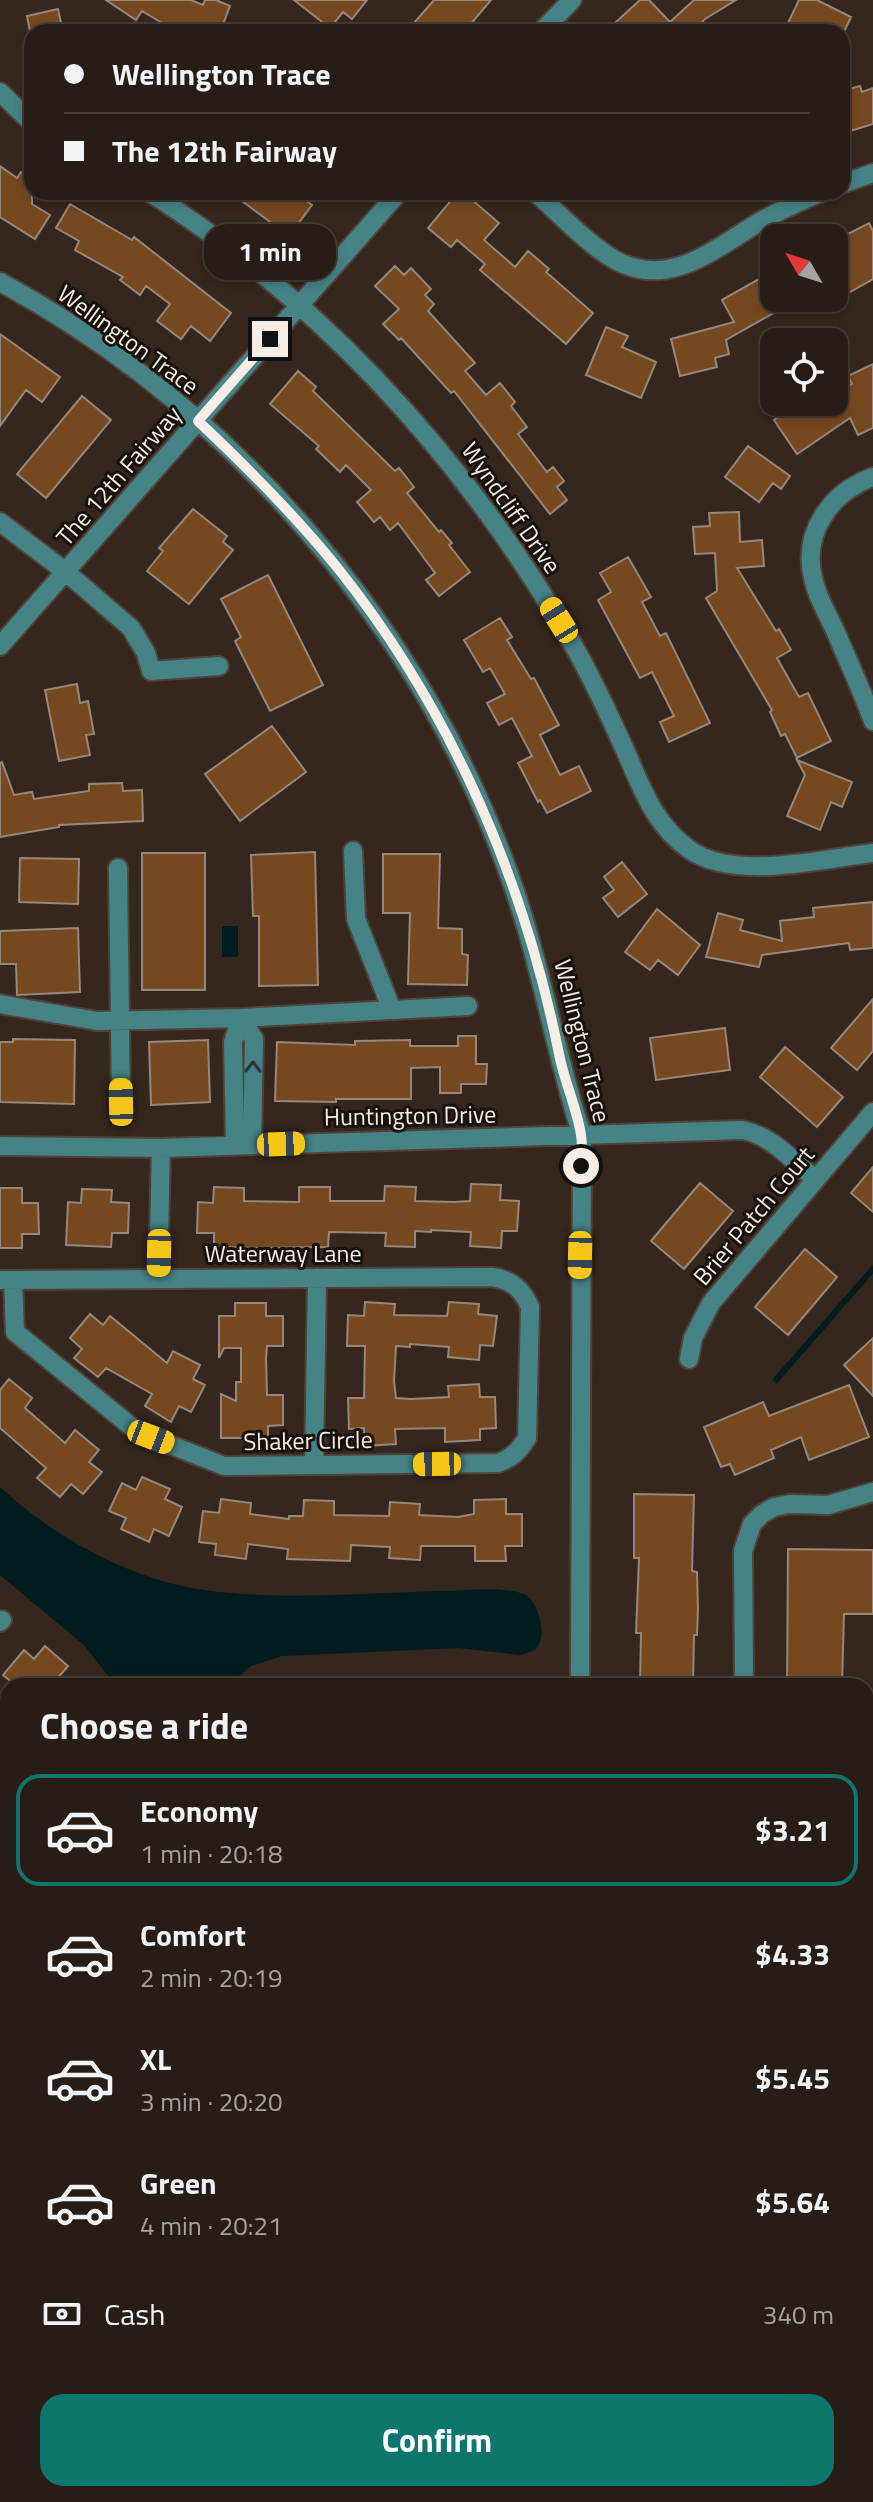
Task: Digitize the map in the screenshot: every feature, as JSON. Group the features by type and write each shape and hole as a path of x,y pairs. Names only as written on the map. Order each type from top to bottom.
{"street":[{"path":"549,24 572,0"},
{"path":"0,92 24,115"},
{"path":"850,181 873,173"},
{"name":"Wyndcliff Drive","path":"161,200 231,249 300,305 353,354 414,419 476,495 559,620 595,685 653,814 671,836 703,857 740,867 873,853"},
{"name":"The 12th Fairway","path":"0,646 392,200"},
{"path":"544,200 612,258 639,269 653,270 682,267 763,220 805,200"},
{"name":"Wellington Trace","path":"0,282 79,330 136,371 198,421 286,508 340,572 390,640 454,749 484,813 528,931 551,1012 564,1081 582,1136 580,1678"},
{"path":"873,477 856,483 827,508 814,534 810,563 817,591 873,721"},
{"path":"0,522 66,572 131,628 146,653 151,671 219,666"},
{"path":"353,851 356,919 392,1010"},
{"path":"118,868 121,1102"},
{"path":"0,1004 97,1021 241,1018 468,1006"},
{"path":"241,1018 233,1042 244,1145"},
{"name":"Brier Patch Court","path":"689,1359 693,1338 711,1303 873,1112"},
{"name":"Huntington Drive","path":"0,1146 161,1148 742,1130 766,1139 815,1179"},
{"path":"158,1279 161,1148"},
{"name":"Waterway Lane","path":"6,1280 492,1277 516,1285"},
{"path":"314,1465 317,1278"},
{"name":"Shaker Circle","path":"6,1280 15,1332 138,1432 224,1466 498,1463 510,1458 520,1450 529,1426 530,1307 516,1285"},
{"path":"744,1678 743,1551 752,1524 774,1507 790,1504 828,1505 873,1492"}],"water":[{"path":"222,926 238,926 238,957 222,957"},
{"path":"0,1487 21,1506 94,1554 176,1585 233,1593 293,1596 482,1589 512,1591 525,1594 535,1605 542,1634 535,1650 520,1655 459,1648 282,1656 251,1666 237,1678 110,1678 84,1645 0,1575"}],"building":[{"path":"106,0 191,0 203,5 205,0 216,0 230,6 223,24 164,24 142,11 136,20"},
{"path":"294,0 367,0 352,19 343,12 333,24 325,24"},
{"path":"434,0 491,0 471,24 413,24"},
{"path":"640,0 649,0 670,22 694,0 736,0 700,24 614,24"},
{"path":"799,0 817,0 851,17 848,24 787,24"},
{"path":"58,9 61,24 28,24 27,16"},
{"path":"860,86 862,92 873,88 873,124 850,131 850,89"},
{"path":"0,166 17,178 21,172 24,174 24,200 32,200 32,204 50,215 35,239 0,217"},
{"path":"241,200 305,200 312,205 289,236"},
{"path":"451,200 472,200 499,223 484,240 515,267 528,251 549,269 546,272 593,313 566,344 480,270 485,264 457,240 451,247 428,228"},
{"path":"70,204 132,240 134,237 231,313 210,341 191,326 181,339 157,321 170,304 146,286 140,295 120,280 123,277 75,250 79,241 56,228"},
{"path":"869,223 873,231 873,279 848,293 848,234"},
{"path":"395,266 404,275 411,268 431,289 425,295 434,304 428,311 475,363 465,371 486,395 500,383 515,402 511,406 527,427 518,434 547,472 553,467 564,481 557,487 567,500 550,514 454,391 451,393 401,338 399,340 383,324 399,309 375,286"},
{"path":"760,279 760,312 775,312 726,340 729,354 715,358 717,367 680,376 671,339 734,322 722,300"},
{"path":"606,327 628,336 622,347 656,362 641,398 586,375"},
{"path":"0,334 60,377 42,402 26,390 0,426"},
{"path":"873,364 873,428 858,435 850,418 797,454 774,420 780,416 848,416 848,386 852,384 848,376"},
{"path":"298,371 316,387 313,391 395,471 399,468 414,487 407,493 452,543 449,545 470,572 439,596 426,580 435,573 398,523 390,530 380,517 374,522 357,502 371,490 346,465 340,472 316,449 319,446 270,404"},
{"path":"82,396 111,420 46,498 17,474"},
{"path":"748,446 790,476 781,489 773,483 759,502 725,477"},
{"path":"193,509 227,536 223,542 233,550 189,604 147,571 163,551 159,548"},
{"path":"739,512 740,542 762,540 764,566 737,568 791,650 777,658 799,697 808,693 831,741 797,758 785,734 781,736 770,712 772,710 706,598 717,591 715,553 695,554 693,527 710,526 709,513"},
{"path":"628,557 651,597 642,602 660,636 666,633 710,723 669,742 660,722 674,716 652,672 640,678 598,600 611,592 600,573"},
{"path":"268,575 323,685 270,711 235,641 241,637 221,599"},
{"path":"500,618 512,637 507,640 531,679 534,678 559,725 540,735 560,775 579,766 591,791 547,813 518,763 532,756 512,718 499,725 487,703 505,694 490,668 483,672 464,640"},
{"path":"77,684 80,703 88,701 94,734 86,735 90,755 59,761 45,690"},
{"path":"272,726 306,772 240,821 205,774"},
{"path":"797,760 852,782 842,807 831,802 820,830 787,816 805,775"},
{"path":"2,762 14,795 32,792 34,799 89,791 89,784 122,783 123,791 142,790 143,821 59,825 0,837"},
{"path":"315,852 318,985 259,986 259,916 253,916 251,855"},
{"path":"142,853 205,853 205,990 142,990"},
{"path":"383,854 440,854 438,928 462,929 462,954 468,955 467,985 408,984 410,913 383,913"},
{"path":"20,858 79,859 78,904 19,902"},
{"path":"622,862 647,894 618,917 603,898 614,890 604,877"},
{"path":"873,902 873,948 850,950 849,943 762,955 759,967 706,957 718,913 743,920 740,930 782,941 780,921 814,917 813,908"},
{"path":"657,909 700,945 678,975 658,960 650,970 625,952"},
{"path":"78,928 80,992 17,995 16,964 0,964 0,931"},
{"path":"873,999 873,1051 857,1070 831,1048"},
{"path":"725,1028 730,1070 656,1080 650,1038"},
{"path":"458,1036 476,1036 476,1064 487,1064 486,1084 461,1084 461,1093 440,1093 440,1067 411,1068 411,1099 275,1101 277,1042 355,1045 355,1041 410,1040 410,1046 458,1046"},
{"path":"13,1039 75,1040 74,1104 0,1102 0,1042 13,1042"},
{"path":"208,1040 210,1102 151,1105 149,1042"},
{"path":"785,1047 843,1097 817,1127 760,1077"},
{"path":"873,1167 873,1212 851,1193"},
{"path":"700,1183 733,1211 684,1269 651,1241"},
{"path":"471,1184 501,1185 500,1200 519,1201 517,1231 502,1231 501,1248 470,1246 471,1232 431,1230 415,1231 415,1247 385,1246 386,1233 329,1232 328,1247 214,1247 214,1233 197,1233 198,1202 213,1203 214,1187 244,1188 244,1201 299,1202 299,1187 330,1187 330,1201 384,1201 385,1186 416,1187 415,1201 454,1202 470,1201"},
{"path":"0,1188 22,1188 22,1203 38,1203 39,1234 22,1234 22,1248 0,1248"},
{"path":"82,1189 112,1190 111,1202 129,1203 128,1233 112,1233 111,1247 66,1245 68,1202 81,1203"},
{"path":"805,1249 837,1277 788,1335 755,1307"},
{"path":"365,1302 395,1304 394,1315 447,1316 449,1302 479,1304 478,1314 497,1316 493,1346 480,1345 479,1360 448,1357 449,1347 396,1346 394,1381 396,1398 411,1399 449,1397 448,1386 479,1384 480,1397 495,1397 496,1428 480,1429 480,1440 445,1442 445,1428 395,1429 396,1444 365,1446 364,1428 349,1429 348,1398 364,1398 365,1346 347,1346 348,1315 364,1316"},
{"path":"235,1303 266,1303 266,1316 283,1316 283,1346 267,1346 266,1359 267,1395 283,1395 283,1425 268,1426 268,1438 221,1438 221,1394 236,1401 236,1382 241,1382 241,1348 224,1348 219,1358 219,1316 235,1316"},
{"path":"90,1314 103,1325 110,1316 167,1363 173,1351 200,1365 193,1379 205,1385 191,1412 179,1406 171,1422 145,1406 152,1394 106,1368 98,1377 74,1358 82,1349 70,1338"},
{"path":"873,1338 873,1396 844,1365"},
{"path":"9,1379 32,1398 25,1408 65,1443 75,1430 99,1450 89,1462 102,1472 83,1494 71,1484 60,1497 37,1478 46,1468 0,1428 0,1390"},
{"path":"849,1385 869,1437 809,1460 801,1437 771,1450 774,1458 735,1475 730,1464 721,1467 704,1427 763,1402 769,1416"},
{"path":"142,1477 170,1489 165,1499 182,1507 169,1536 154,1529 149,1542 121,1529 126,1518 109,1511 122,1483 136,1490"},
{"path":"634,1494 694,1495 692,1571 697,1572 698,1609 693,1678 640,1678 641,1633 636,1633 639,1558 634,1558"},
{"path":"221,1499 251,1503 250,1514 289,1519 289,1516 303,1516 304,1500 334,1501 334,1515 389,1516 390,1502 420,1504 419,1515 458,1517 474,1514 474,1500 506,1499 506,1514 522,1514 522,1546 505,1546 506,1561 475,1561 475,1546 421,1546 420,1560 389,1558 390,1547 351,1545 350,1561 287,1559 288,1549 248,1544 246,1559 215,1555 216,1544 199,1542 203,1511 219,1513"},
{"path":"788,1549 873,1550 873,1614 844,1614 842,1678 787,1678"},
{"path":"45,1646 68,1666 58,1678 7,1678 3,1675 24,1650 34,1659"}],"waterway":[{"path":"776,1380 873,1269"}],"route":[{"path":"270,339 198,421 295,518 340,572 420,688 454,749 511,878 533,944 551,1012 564,1081 582,1136 581,1166"}]}
